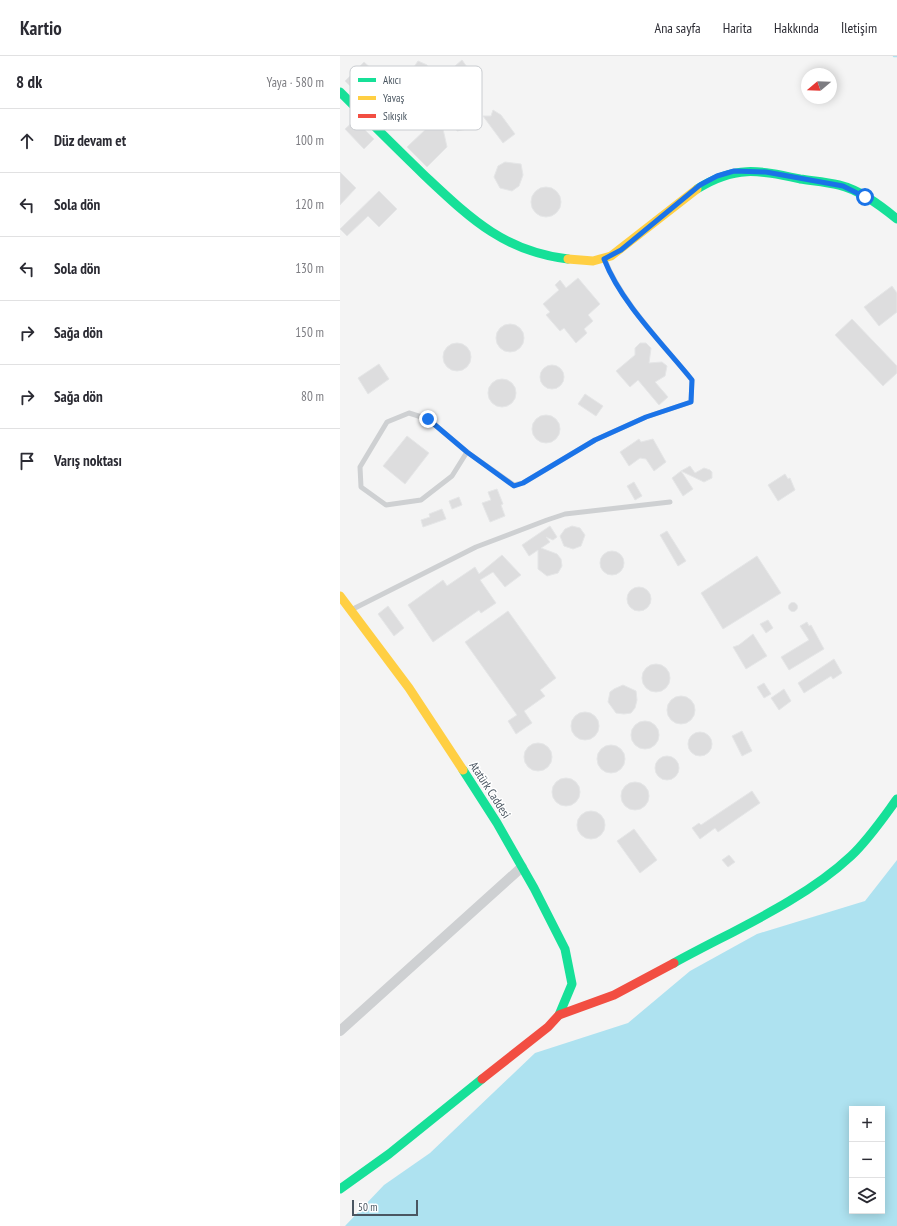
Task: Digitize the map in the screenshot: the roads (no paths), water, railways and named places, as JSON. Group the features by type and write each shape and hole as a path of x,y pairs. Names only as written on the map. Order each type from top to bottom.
{"street":[{"path":"340,92 350,102"},
{"path":"376,130 465,215 491,232 521,248 545,254 594,261 604,259 621,250 700,185 717,176 734,171 766,172 843,186 865,197 897,219"},
{"name":"Atatürk Caddesi","path":"340,596 413,694 497,823 565,949 572,984 559,1015"},
{"path":"340,1189 389,1154 548,1027 559,1015 614,995 795,897 831,873 852,855 870,835 897,799"},
{"path":"340,1031 522,867"}],"lane":[{"path":"467,452 452,476 421,500 386,505 361,487 360,467 387,422 409,412 428,419 467,452 514,486 523,483 595,440 646,417 691,402 692,380 626,298 609,271 604,259"},
{"path":"350,610 476,547 553,518 565,514 670,502"}],"water":[{"path":"897,860 897,1226 345,1226 384,1185 430,1153 535,1053 628,1023 690,971 757,934 865,901"}]}
